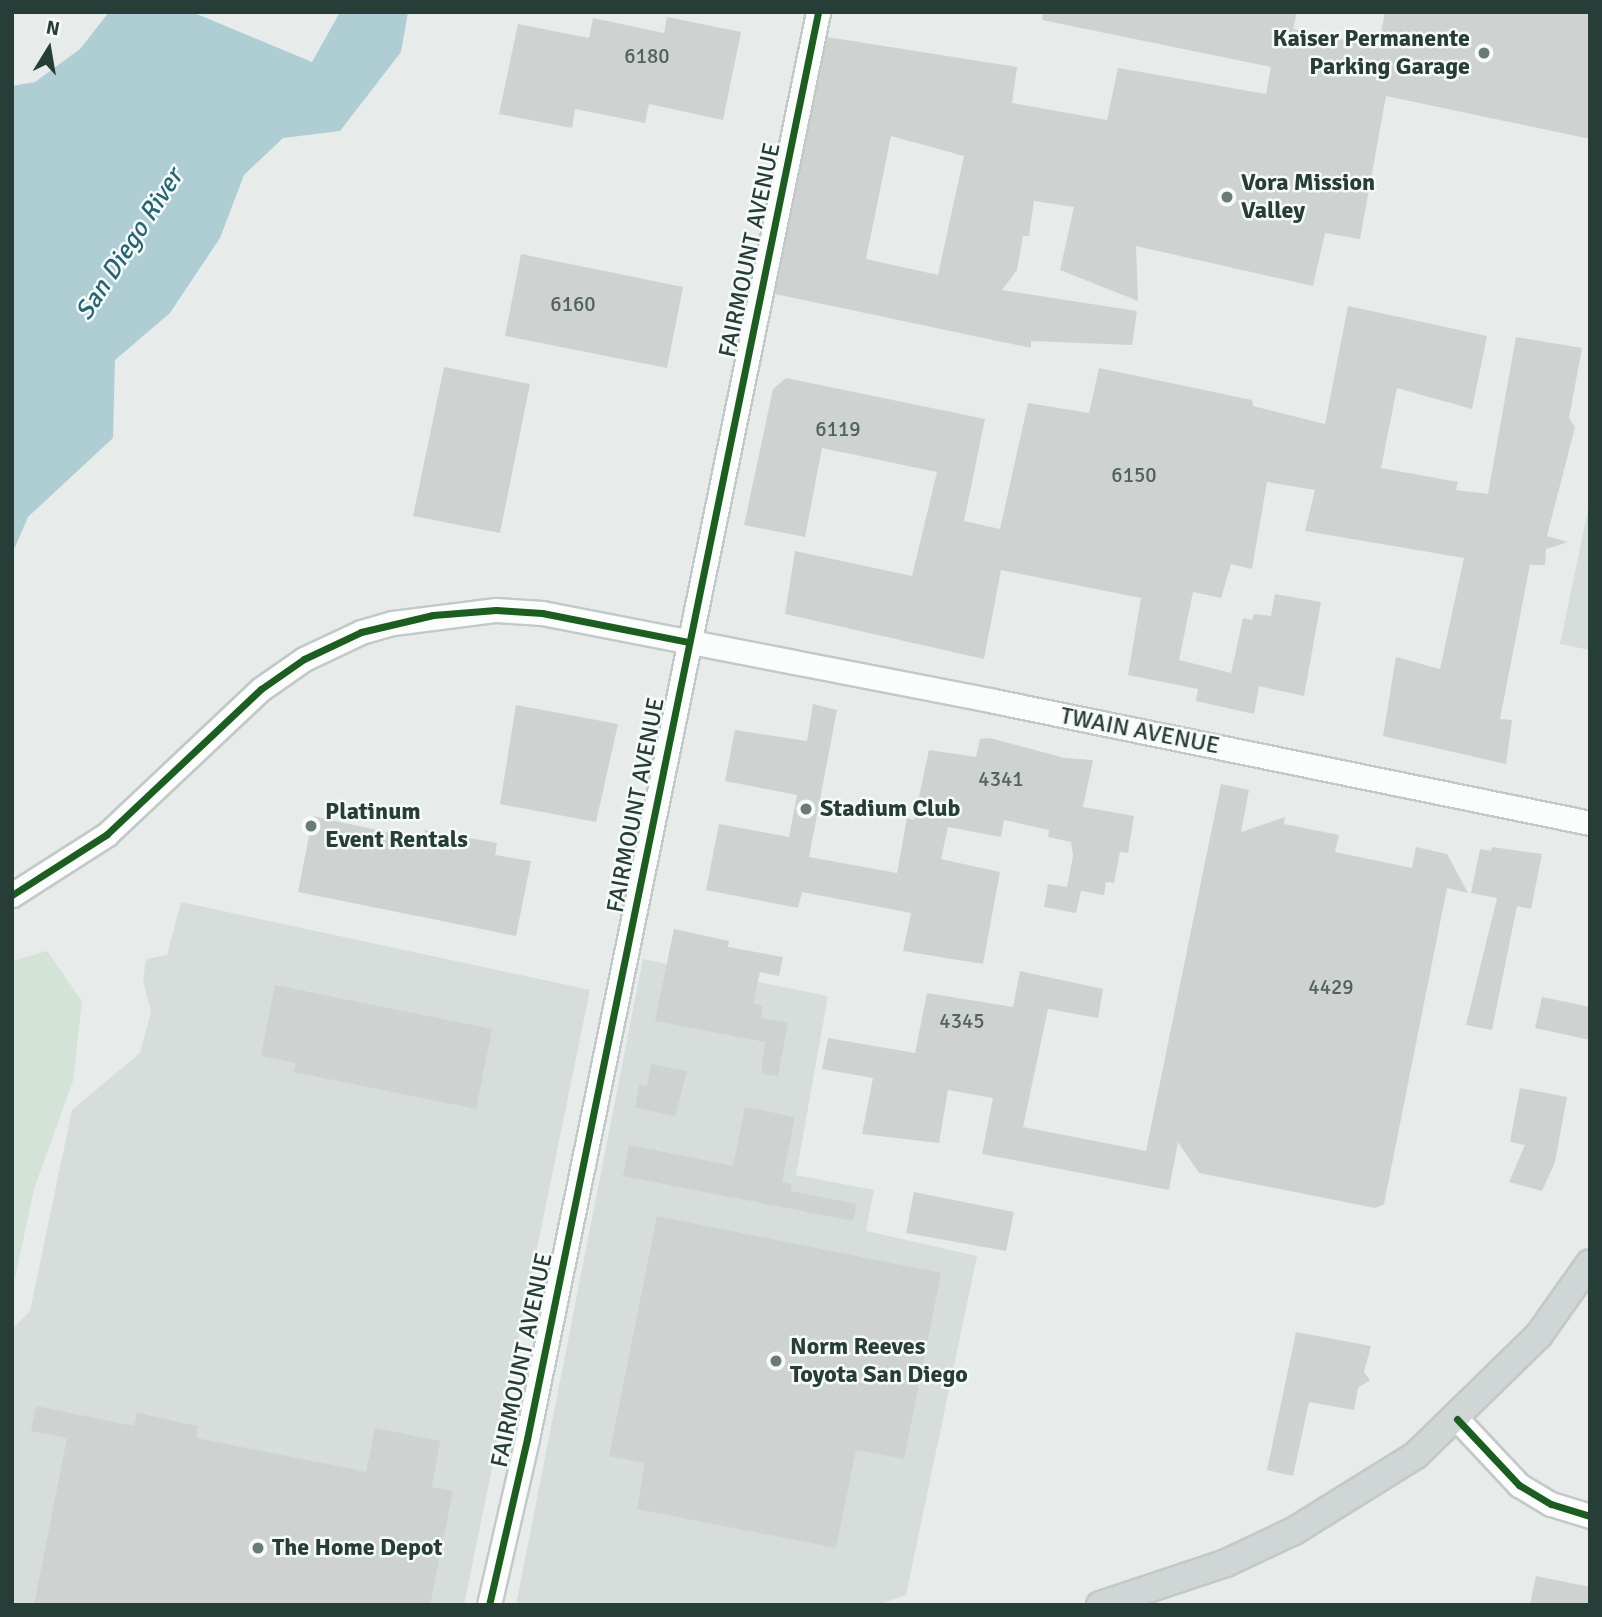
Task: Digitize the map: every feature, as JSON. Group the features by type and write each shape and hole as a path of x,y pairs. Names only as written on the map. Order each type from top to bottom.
{"main road":[{"path":"1100,1605 1226,1563 1294,1531 1416,1455 1457,1419 1539,1335 1590,1263"}],"street":[{"name":"FAIRMOUNT AVENUE","path":"489,1605 818,12"},
{"name":"TWAIN AVENUE","path":"12,895 106,835 261,689 304,659 360,632 433,615 496,610 542,614 689,642 1590,823"},
{"path":"1457,1419 1519,1485 1552,1504 1590,1516"}],"shaded area":[{"path":"1590,500 1590,650 1560,644"},
{"path":"181,902 590,990 464,1605 12,1605 12,1329 30,1311 72,1110 140,1053 151,1012 143,981 146,959 167,955"},
{"path":"643,959 828,996 796,1175 874,1190 866,1231 977,1256 906,1595 878,1605 516,1605"}],"green space":[{"path":"47,951 82,1001 73,1081 34,1189 12,1293 12,961"}],"water":[{"name":"San Diego River","path":"109,12 192,12 312,62 340,12 408,12 401,52 340,131 283,138 244,175 220,238 170,313 115,360 113,438 28,517 12,554 12,86 35,82 80,49"}],"building":[{"name":"Vora Mission Valley","path":"1043,12 1297,12 1293,29 1378,47 1385,12 1590,12 1590,139 1386,96 1360,239 1325,233 1313,286 1136,246 1138,301 1060,270 1074,207 1034,201 1029,236 1023,236 1017,270 1002,290 1137,311 1132,345 1031,341 1031,348 775,294 827,37 1017,67 1012,103 1107,120 1118,68 1266,94 1271,67 1042,20","holes":["891,136 964,156 938,275 866,259"]},
{"path":"667,17 741,32 723,120 649,104 645,123 575,109 572,128 499,114 518,24 589,38 593,18 664,33"},
{"path":"521,254 683,287 667,368 505,336"},
{"path":"1348,306 1487,336 1472,409 1397,388 1381,468 1458,482 1456,490 1488,494 1516,337 1582,348 1569,418 1575,427 1547,536 1568,542 1546,549 1545,565 1530,565 1500,719 1512,720 1506,764 1383,736 1396,657 1440,669 1464,558 1305,531 1315,490 1267,482 1252,569 1231,564 1221,598 1193,592 1179,660 1231,673 1243,618 1252,620 1254,614 1271,616 1275,594 1321,602 1304,696 1259,686 1254,714 1196,701 1198,689 1128,675 1141,598 1001,570 984,659 785,614 795,551 912,576 937,472 822,448 805,537 744,525 773,389 786,378 985,419 964,521 1000,529 1028,403 1089,413 1099,368 1252,400 1253,406 1325,424"},
{"path":"444,367 530,384 500,533 413,516"},
{"path":"813,704 837,710 809,857 897,873 907,818 914,820 929,750 976,757 980,739 990,738 1065,758 1093,760 1083,807 1134,816 1128,853 1120,852 1114,883 1106,882 1104,895 1081,891 1076,913 1044,907 1048,884 1067,887 1073,856 1071,842 1048,837 1049,830 1004,820 1001,837 948,827 941,859 1000,872 983,964 903,951 911,913 802,892 798,908 706,890 719,824 789,837 797,795 725,781 735,730 807,741"},
{"path":"516,705 618,724 596,822 500,804"},
{"path":"1221,784 1249,790 1241,832 1285,817 1284,824 1339,835 1335,852 1412,868 1416,847 1447,854 1468,893 1447,888 1384,1204 1375,1208 1199,1173 1178,1142 1169,1190 982,1154 993,1098 948,1090 939,1143 862,1134 873,1078 822,1069 828,1038 915,1053 927,993 1013,1007 1020,971 1103,989 1098,1018 1048,1009 1023,1127 1146,1151"},
{"path":"313,816 422,840 425,830 497,843 495,855 531,861 516,936 298,892"},
{"path":"1492,847 1542,854 1531,909 1517,906 1492,1030 1466,1025 1497,898 1471,893 1480,849 1491,851"},
{"path":"674,929 729,941 728,947 783,957 779,976 760,972 753,1003 763,1006 761,1018 788,1023 778,1076 761,1074 765,1042 655,1021"},
{"path":"275,985 492,1029 476,1109 294,1072 296,1063 261,1056"},
{"path":"1542,997 1590,1007 1590,1040 1535,1028"},
{"path":"651,1064 687,1071 675,1116 635,1108 639,1085 647,1086"},
{"path":"1520,1088 1567,1097 1555,1162 1542,1191 1509,1182 1525,1145 1510,1142"},
{"path":"745,1107 795,1117 782,1182 792,1184 790,1191 857,1204 853,1221 623,1176 629,1145 733,1166"},
{"path":"914,1192 1014,1212 1006,1251 906,1233"},
{"name":"Norm Reeves Toyota San Diego","path":"657,1216 941,1273 904,1459 856,1450 836,1548 637,1509 645,1463 609,1456"},
{"path":"1296,1332 1371,1346 1364,1372 1370,1380 1358,1388 1354,1410 1309,1402 1293,1476 1267,1470"},
{"name":"The Home Depot","path":"36,1406 134,1426 137,1413 198,1426 196,1438 366,1472 375,1428 440,1441 432,1487 453,1491 430,1605 34,1605 67,1438 31,1431"},
{"path":"1536,1576 1590,1587 1590,1605 1530,1605"}],"cycle path":[{"path":"489,1605 527,1439 818,12"},
{"path":"12,895 106,835 261,689 304,659 361,632 433,615 496,610 542,613 689,642"},
{"path":"1457,1419 1519,1485 1551,1504 1590,1516"}],"place":[{"name":"Kaiser Permanente Parking Garage","path":"1484,53"},
{"name":"Vora Mission Valley","path":"1227,197"},
{"name":"Stadium Club","path":"806,809"},
{"name":"Platinum Event Rentals","path":"311,826"},
{"name":"Norm Reeves Toyota San Diego","path":"776,1361"},
{"name":"The Home Depot","path":"258,1548"}]}
